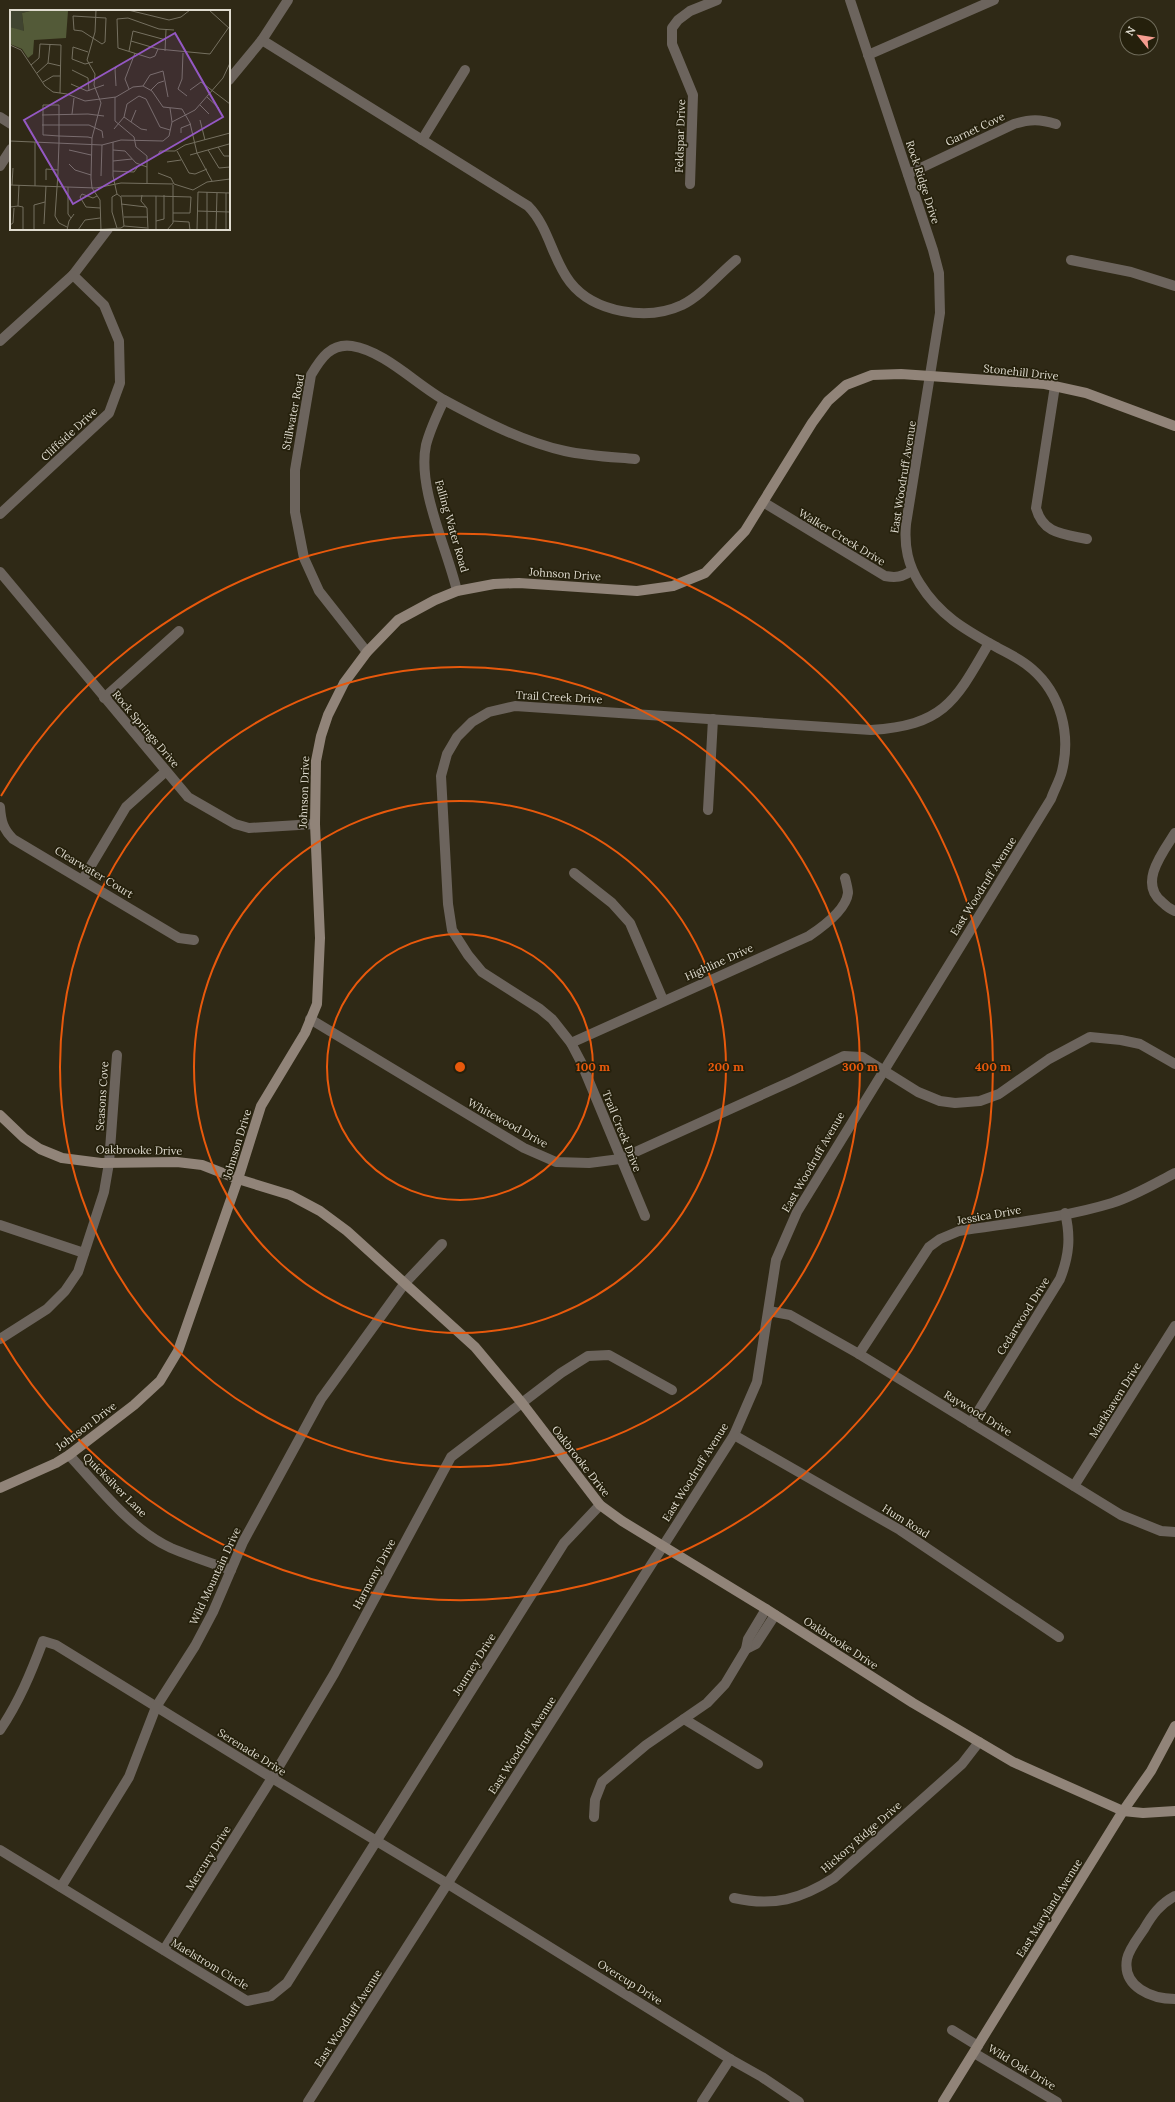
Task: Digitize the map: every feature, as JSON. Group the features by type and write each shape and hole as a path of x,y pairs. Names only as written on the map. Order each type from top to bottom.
{"street":[{"path":"230,79 262,40 288,0"},
{"name":"Feldspar Drive","path":"690,184 693,95 672,44 672,28 678,20 690,11 717,0"},
{"name":"Rock Ridge Drive","path":"850,0 933,250 938,273 940,313 931,377"},
{"path":"868,55 994,0"},
{"path":"262,40 528,206 536,214 542,224 571,283 583,294 609,308 627,312 651,312 667,310 683,304 695,296 736,260"},
{"path":"422,140 465,70"},
{"path":"0,117 10,123"},
{"name":"Garnet Cove","path":"908,174 1014,124 1030,119 1042,119 1056,124"},
{"path":"0,166 10,151"},
{"path":"0,341 72,275 107,230"},
{"path":"1071,260 1131,272 1175,286"},
{"name":"Cliffside Drive","path":"0,514 109,413 120,383 119,341 104,305 72,275"},
{"name":"Stillwater Road","path":"367,652 319,591 304,558 295,512 295,470 311,375 319,361 330,350 342,346 352,346 364,349 406,372 444,400 522,438 565,451 635,459"},
{"name":"Johnson Drive","path":"0,1488 56,1463 69,1455 134,1404 160,1381 178,1352 238,1180 261,1106 282,1073 317,1004 320,938 315,824 316,761 321,736 336,697 367,652 398,620 435,600 457,591 494,584 513,583 637,591 673,586 705,574 745,531 812,423 828,401 846,385 872,374 901,374 931,377"},
{"name":"Stonehill Drive","path":"931,377 1010,381 1055,386 1086,393 1175,426"},
{"name":"East Woodruff Avenue","path":"308,2102 734,1434 757,1382 776,1260 797,1212 883,1069 1051,799 1062,772 1067,741 1061,710 1047,685 1023,663 951,620 930,601 911,571 906,553 906,524 931,377"},
{"path":"1055,386 1036,508 1039,520 1055,532 1087,539"},
{"name":"Falling Water Road","path":"444,400 431,428 426,447 424,472 430,500 457,591"},
{"name":"Walker Creek Drive","path":"763,502 885,576 894,578 903,576 911,571"},
{"name":"Rock Springs Drive","path":"0,572 165,772 188,797 235,824 249,828 315,824"},
{"path":"104,698 179,631"},
{"name":"Trail Creek Drive","path":"645,1216 620,1159 581,1062 571,1043 552,1019 540,1009 482,972 468,955 452,930 448,904 441,776 447,754 457,737 472,722 489,712 515,706 871,730 899,728 918,723 935,714 950,702 965,685 989,643"},
{"path":"708,810 713,719"},
{"path":"83,879 126,808 165,772"},
{"name":"Clearwater Court","path":"0,807 1,821 6,831 13,839 83,879 179,938 194,940"},
{"path":"1175,833 1154,868 1152,883 1156,897 1171,910 1175,911"},
{"path":"574,873 612,903 630,923 663,1000"},
{"name":"Highline Drive","path":"571,1043 663,1000 809,936 831,921 841,906 848,894 845,878"},
{"name":"Whitewood Drive","path":"310,1020 524,1148 556,1162 589,1163 620,1159 844,1056 862,1057 883,1069"},
{"path":"883,1069 918,1092 940,1100 965,1103 980,1101 999,1094 1049,1059 1090,1037 1121,1040 1140,1044 1175,1064"},
{"name":"Seasons Cove","path":"0,1339 46,1309 65,1290 78,1272 104,1192 109,1163 117,1054"},
{"name":"Oakbrooke Drive","path":"0,1115 24,1138 48,1152 62,1158 109,1163 177,1162 202,1165 238,1180 290,1195 320,1211 348,1231 475,1347 522,1403 600,1505 914,1703 1020,1766 1123,1811 1143,1813 1175,1811"},
{"name":"Jessica Drive","path":"859,1354 917,1264 929,1247 940,1239 959,1231 1065,1213 1112,1203 1174,1177"},
{"name":"Cedarwood Drive","path":"971,1423 1060,1279 1066,1265 1069,1245 1065,1213"},
{"path":"0,1225 84,1253"},
{"name":"Wild Mountain Drive","path":"61,1887 129,1777 156,1707 195,1646 213,1612 243,1542 321,1399 405,1283 442,1244"},
{"name":"Raywood Drive","path":"769,1310 790,1315 859,1354 1074,1486 1097,1502 1138,1523 1161,1531 1175,1532"},
{"name":"Markhaven Drive","path":"1074,1486 1175,1326"},
{"name":"Harmony Drive","path":"272,1778 334,1674 451,1457 561,1373 588,1356 610,1355 672,1390"},
{"name":"Hum Road","path":"734,1434 900,1530 1059,1637"},
{"name":"Quicksilver Lane","path":"69,1455 119,1509 141,1529 169,1547 231,1570"},
{"name":"Journey Drive","path":"377,1841 564,1543 600,1505"},
{"path":"594,1817 598,1790 609,1774 707,1703 725,1684 771,1612"},
{"name":"Serenade Drive","path":"0,1730 14,1709 27,1685 43,1641 56,1645 448,1884"},
{"path":"684,1719 758,1764"},
{"name":"East Maryland Avenue","path":"943,2102 1123,1811 1151,1770 1175,1726"},
{"name":"Hickory Ridge Drive","path":"734,1898 752,1902 766,1902 792,1899 812,1892 829,1881 962,1764 980,1742"},
{"name":"Mercury Drive","path":"164,1950 272,1778"},
{"name":"Maelstrom Circle","path":"0,1850 247,2001 271,1996 288,1983 377,1841"},
{"name":"Overcup Drive","path":"448,1884 730,2059 762,2077 799,2102"},
{"path":"1175,1896 1167,1900 1155,1911 1129,1953 1126,1967 1131,1980 1143,1991 1158,1997 1175,1998"},
{"name":"Wild Oak Drive","path":"952,2030 976,2049 1057,2102"},
{"path":"702,2102 730,2059"}]}
